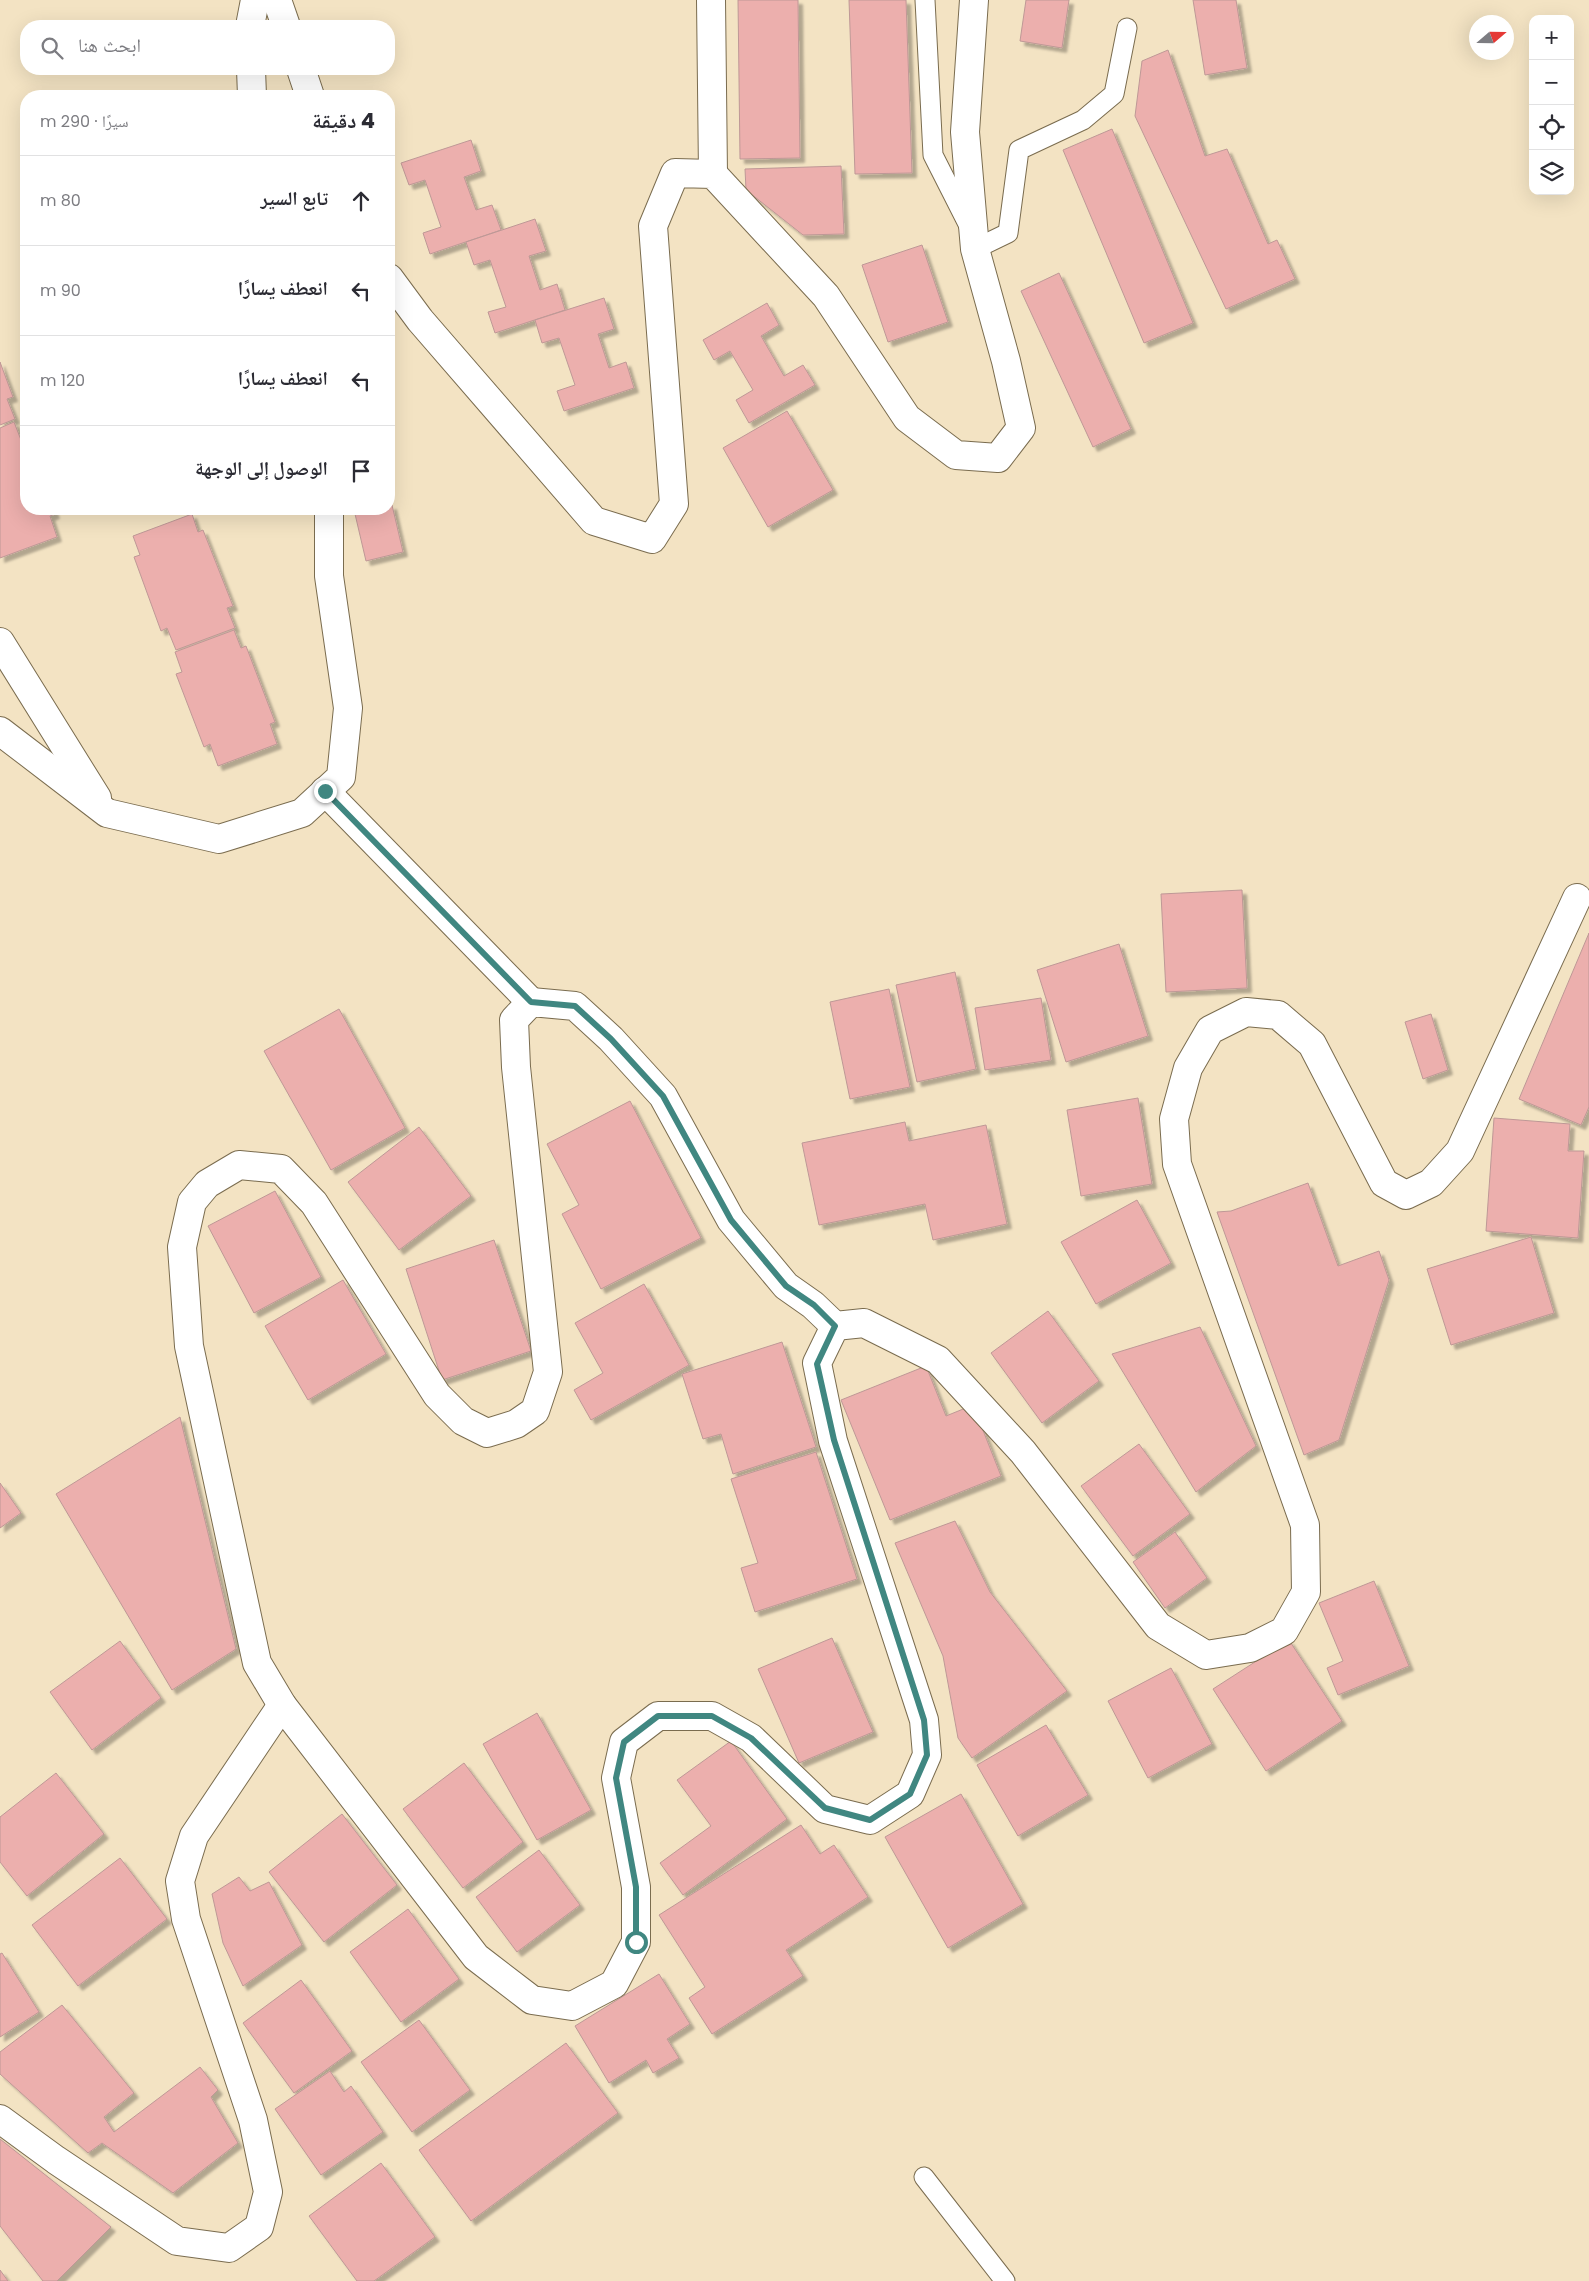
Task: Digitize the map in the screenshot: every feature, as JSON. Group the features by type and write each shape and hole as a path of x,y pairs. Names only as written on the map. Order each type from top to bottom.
{"street":[{"path":"251,20 255,0"},
{"path":"277,0 284,20"},
{"path":"711,0 713,174 826,296 907,418 956,455 998,458 1021,428 1006,361 975,242 965,132 974,0"},
{"path":"251,75 252,90"},
{"path":"303,75 308,90"},
{"path":"395,286 420,320 594,521 652,539 674,504 653,226 675,173 713,174"},
{"path":"0,731 107,812 219,839 302,813 340,777 348,708 329,576 329,515"},
{"path":"0,642 107,812"},
{"path":"325,791 531,1002 575,1006 611,1039 663,1096 731,1220 786,1286 814,1305 835,1326"},
{"path":"835,1326 864,1322 938,1360 1023,1452 1158,1626 1206,1655 1250,1648 1284,1631 1306,1592 1305,1525 1177,1164 1174,1119 1188,1068 1210,1030 1246,1012 1278,1015 1312,1044 1384,1183 1406,1195 1430,1182 1460,1151 1577,898"},
{"path":"531,1002 514,1020 548,1372 535,1411 516,1424 487,1433 463,1421 437,1395 314,1203 281,1169 239,1165 207,1184 192,1202 182,1247 189,1346 257,1663 282,1705 476,1957 532,2000 572,2006 614,1984 636,1942 636,1887 616,1778 624,1742 658,1716 712,1716 751,1738 825,1808 870,1820 910,1794 927,1755 924,1720 834,1440 817,1364 835,1326"},
{"path":"0,2119 56,2160 177,2241 229,2248 259,2227 268,2192 254,2120 186,1919 180,1881 194,1836 282,1705"}],"lane":[{"path":"924,0 933,156 975,242 1008,233 1019,150 1083,120 1114,94 1127,28"},
{"path":"924,2178 1005,2281"}],"building":[{"path":"738,0 798,0 800,158 740,159"},
{"path":"849,0 906,0 912,173 855,174"},
{"path":"1026,0 1069,0 1062,48 1020,41"},
{"path":"1193,0 1236,0 1247,68 1205,75"},
{"path":"1168,50 1205,156 1227,149 1268,244 1277,240 1295,279 1226,309 1135,116 1142,61"},
{"path":"1112,129 1193,323 1144,343 1063,150"},
{"path":"471,140 481,171 464,177 476,210 492,205 501,230 430,254 423,233 441,227 425,180 409,185 401,163"},
{"path":"841,166 844,234 803,235 746,190 745,169"},
{"path":"535,219 546,251 529,256 540,290 557,284 565,310 495,333 488,312 506,307 490,260 474,265 466,242"},
{"path":"922,245 948,322 888,342 862,265"},
{"path":"1059,273 1131,429 1093,447 1021,291"},
{"path":"604,298 614,329 598,334 609,368 626,362 634,388 564,411 557,391 575,385 559,338 542,343 535,320"},
{"path":"767,303 779,325 761,336 784,376 803,365 815,385 749,423 736,400 753,390 730,351 714,360 703,340"},
{"path":"0,362 13,397 7,399 15,419 0,425"},
{"path":"787,411 833,490 768,527 723,448"},
{"path":"14,422 20,437 20,515 52,515 50,516 57,537 0,558 0,428"},
{"path":"192,515 198,532 203,530 233,606 227,608 235,628 176,650 167,628 161,631 134,557 140,555 133,536"},
{"path":"355,515 394,515 403,552 366,561"},
{"path":"234,630 241,648 246,646 275,722 270,724 277,744 218,766 210,744 204,747 176,674 182,672 175,652"},
{"path":"1242,890 1247,988 1166,992 1161,894"},
{"path":"1589,933 1589,1107 1581,1125 1519,1099"},
{"path":"1119,944 1148,1036 1066,1062 1037,970"},
{"path":"955,972 976,1069 917,1082 896,985"},
{"path":"889,989 910,1087 850,1099 830,1002"},
{"path":"1041,998 1051,1060 985,1070 975,1008"},
{"path":"339,1009 405,1128 331,1170 264,1051"},
{"path":"1431,1014 1448,1070 1423,1079 1405,1022"},
{"path":"1138,1098 1152,1184 1081,1196 1067,1110"},
{"path":"630,1101 701,1238 601,1289 562,1214 579,1205 547,1144"},
{"path":"1494,1118 1570,1124 1568,1151 1584,1151 1578,1238 1486,1231"},
{"path":"905,1122 909,1141 986,1125 1007,1224 933,1240 925,1204 819,1225 802,1143"},
{"path":"419,1127 471,1196 399,1250 348,1182"},
{"path":"1308,1183 1338,1266 1379,1251 1389,1280 1339,1440 1304,1455 1217,1212 1231,1211"},
{"path":"275,1191 321,1277 254,1313 208,1226"},
{"path":"1137,1200 1171,1263 1096,1304 1061,1242"},
{"path":"1531,1237 1554,1313 1451,1345 1427,1269"},
{"path":"494,1240 531,1351 442,1380 406,1269"},
{"path":"343,1280 386,1354 308,1400 265,1326"},
{"path":"644,1284 689,1365 591,1420 574,1390 603,1373 575,1323"},
{"path":"1048,1311 1099,1381 1042,1423 991,1353"},
{"path":"1200,1327 1256,1446 1196,1492 1112,1354"},
{"path":"782,1342 816,1447 733,1474 721,1434 703,1439 682,1374"},
{"path":"926,1366 946,1416 973,1405 1001,1476 890,1520 841,1400"},
{"path":"180,1417 236,1649 172,1690 56,1494"},
{"path":"1139,1444 1190,1514 1133,1556 1081,1486"},
{"path":"816,1452 857,1579 755,1612 741,1568 758,1563 731,1479"},
{"path":"0,1483 21,1513 0,1528"},
{"path":"955,1521 990,1592 1067,1691 972,1758 958,1738 943,1656 895,1543"},
{"path":"1175,1532 1207,1578 1165,1608 1133,1562"},
{"path":"1374,1581 1409,1666 1338,1695 1327,1668 1343,1661 1319,1603"},
{"path":"832,1638 873,1732 799,1763 758,1669"},
{"path":"1289,1640 1342,1721 1266,1771 1213,1689"},
{"path":"120,1641 161,1698 92,1750 50,1692"},
{"path":"1171,1668 1212,1744 1148,1778 1108,1701"},
{"path":"537,1713 591,1810 537,1840 483,1744"},
{"path":"1046,1725 1088,1795 1018,1836 977,1765"},
{"path":"731,1741 787,1819 683,1895 660,1863 711,1826 677,1780"},
{"path":"464,1763 523,1842 463,1888 403,1809"},
{"path":"56,1773 104,1834 27,1896 0,1862 0,1817"},
{"path":"961,1794 1023,1904 948,1948 885,1837"},
{"path":"342,1814 397,1885 324,1942 269,1872"},
{"path":"801,1825 820,1854 834,1845 868,1897 786,1950 803,1976 712,2034 689,1998 705,1987 659,1915"},
{"path":"539,1850 580,1905 517,1952 476,1897"},
{"path":"120,1858 167,1919 78,1986 32,1925"},
{"path":"239,1877 250,1891 269,1882 302,1945 243,1986 223,1943 212,1894"},
{"path":"408,1909 459,1979 401,2022 350,1952"},
{"path":"2,1953 39,2012 0,2037 0,1954"},
{"path":"659,1974 690,2024 667,2039 679,2058 653,2073 646,2060 609,2083 575,2026"},
{"path":"301,1980 352,2051 294,2093 243,2023"},
{"path":"62,2005 134,2093 104,2117 114,2132 200,2067 218,2090 211,2097 238,2143 173,2193 102,2143 88,2153 0,2074 0,2052"},
{"path":"419,2020 470,2090 412,2132 361,2062"},
{"path":"566,2043 618,2113 471,2221 419,2150"},
{"path":"330,2071 344,2092 351,2086 383,2132 321,2175 275,2109"},
{"path":"0,2139 111,2227 57,2281 43,2281 0,2226"},
{"path":"381,2163 435,2237 374,2281 357,2281 309,2216"},
{"path":"0,2270 8,2281 0,2281"}],"route":[{"path":"325,791 531,1002 575,1006 611,1039 663,1096 731,1220 786,1286 814,1305 835,1326 817,1364 834,1440 924,1720 927,1755 910,1794 870,1820 825,1808 751,1738 712,1716 658,1716 624,1742 616,1778 636,1887 636,1942"}]}
